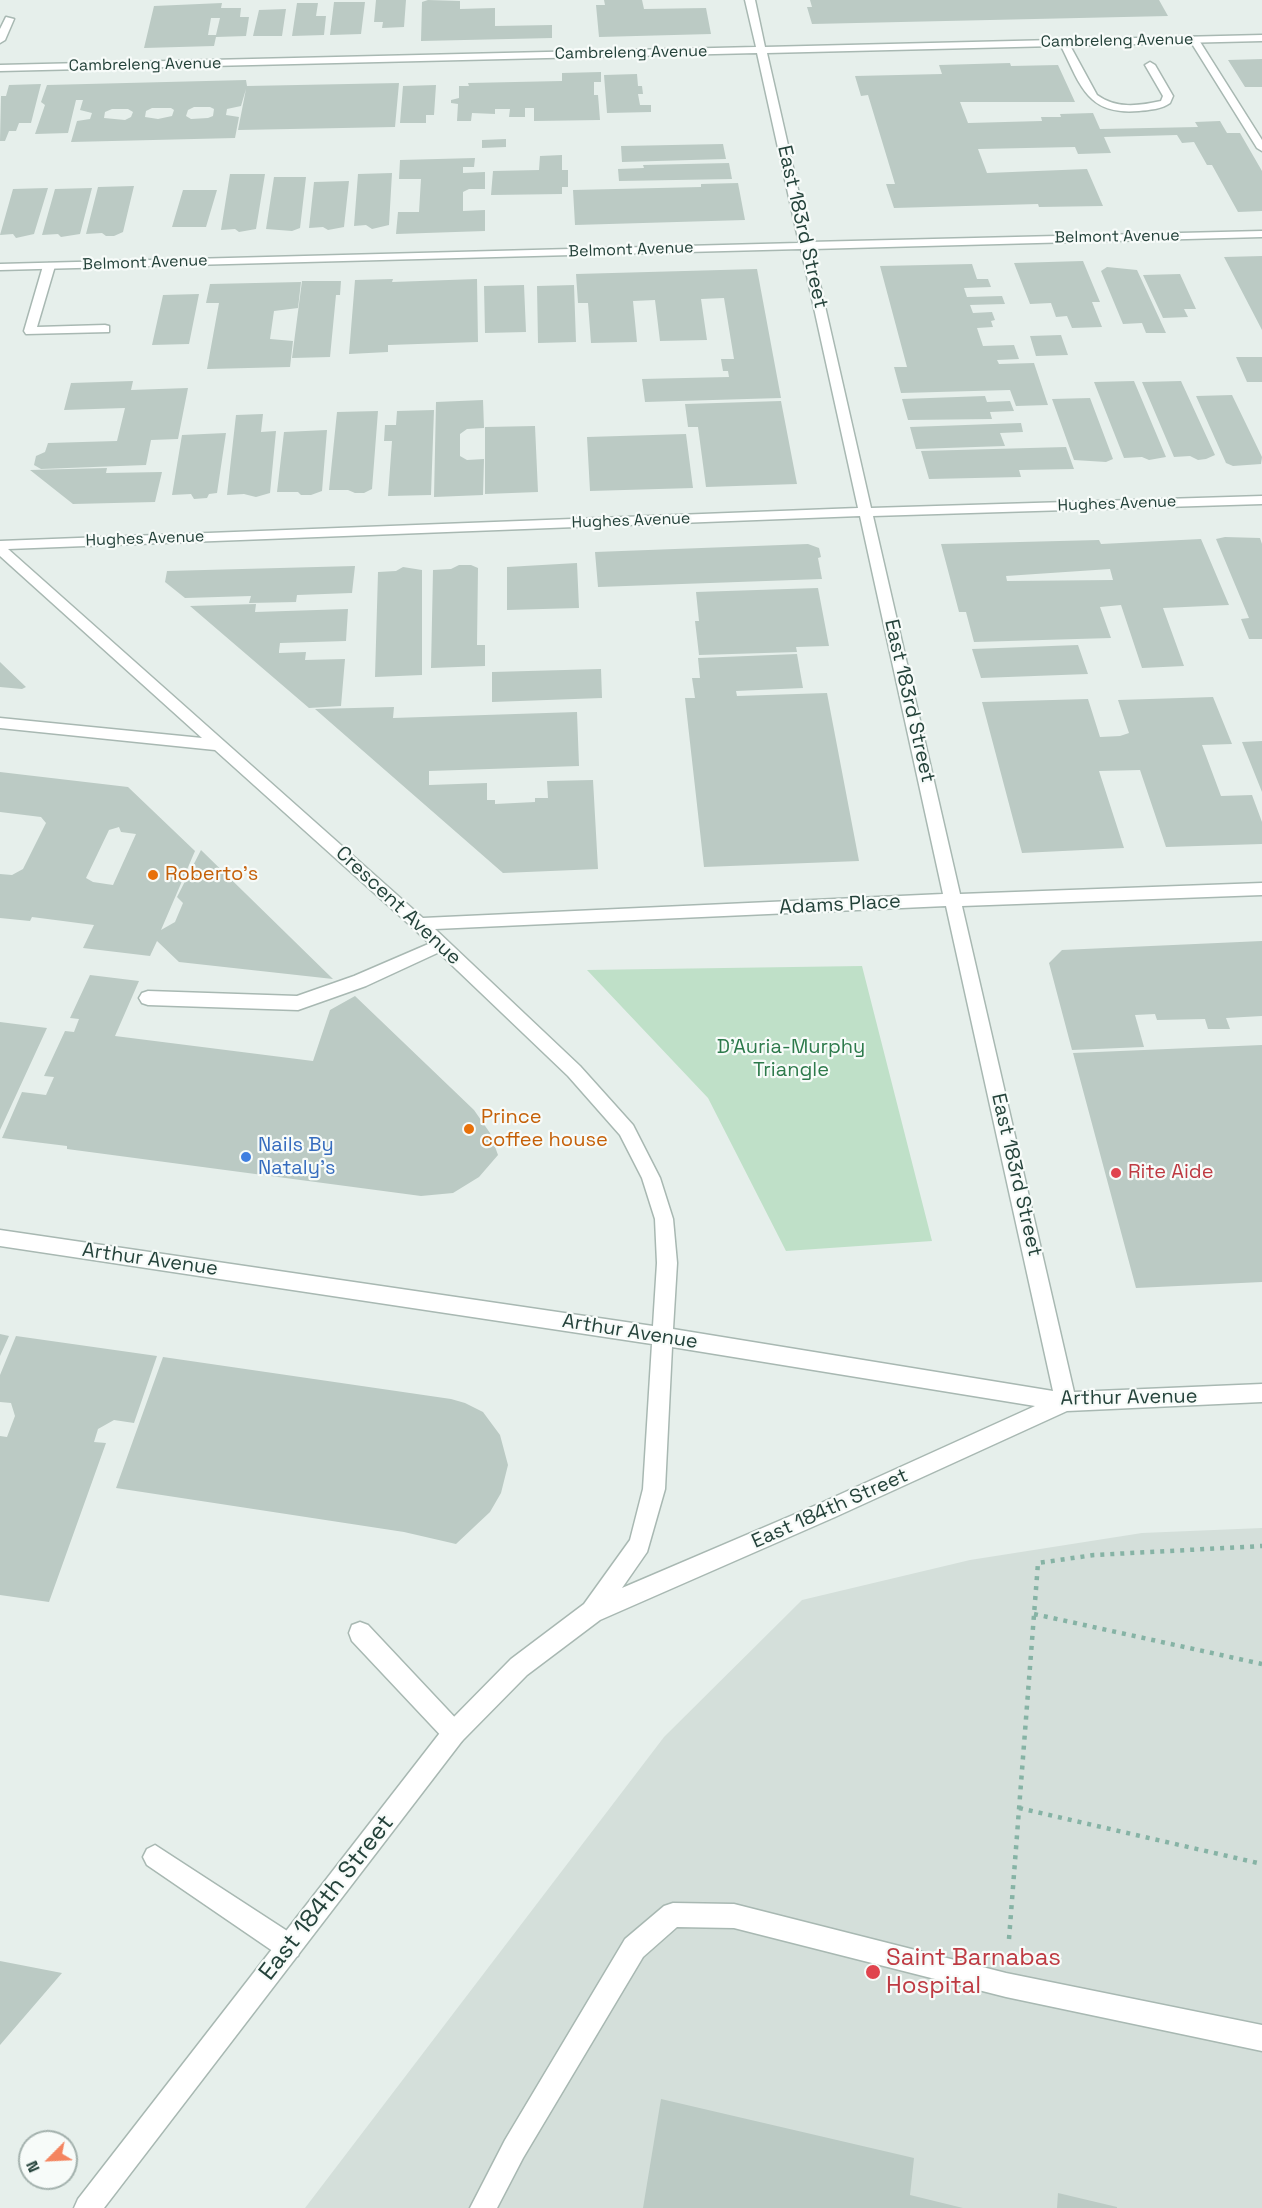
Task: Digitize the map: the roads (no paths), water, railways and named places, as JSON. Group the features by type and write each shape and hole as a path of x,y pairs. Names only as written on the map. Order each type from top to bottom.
{"street":[{"name":"East 183rd Street","path":"750,0 1066,1402"},
{"path":"0,40 9,20"},
{"name":"Cambreleng Avenue","path":"0,68 1262,38"},
{"path":"1194,39 1262,148"},
{"path":"1064,42 1093,97 1100,104 1107,106 1151,107 1165,104 1168,96 1150,65"},
{"name":"Belmont Avenue","path":"0,267 1262,234"},
{"path":"49,266 30,331 105,329"},
{"name":"Hughes Avenue","path":"0,547 866,512 1262,500"},
{"name":"Crescent Avenue","path":"0,547 419,924 574,1071 627,1130 651,1178 664,1219 667,1263 661,1336"},
{"path":"0,723 221,745"},
{"name":"Adams Place","path":"419,924 954,900 1262,890"},
{"path":"148,999 298,1003 360,981 440,945"},
{"name":"Arthur Avenue","path":"0,1238 661,1336 1066,1402 1262,1394"},
{"name":"East 184th Street","path":"592,1612 639,1545 654,1489 661,1336"},
{"name":"East 184th Street","path":"87,2208 454,1733 519,1667 592,1612 828,1510 1066,1402"},
{"path":"360,1633 454,1733"},
{"path":"155,1857 289,1947"},
{"path":"483,2208 514,2149 634,1948 673,1915 734,1916 1006,1985 1262,2038"}],"place":[{"name":"Roberto's","path":"153,875"},
{"name":"Prince coffee house","path":"469,1129"},
{"name":"Nails By Nataly's","path":"246,1157"},
{"name":"Rite Aide","path":"1116,1173"},
{"name":"Saint Barnabas Hospital","path":"873,1972"}],"park label":[{"name":"D'Auria-Murphy Triangle","path":"791,1060"}]}
